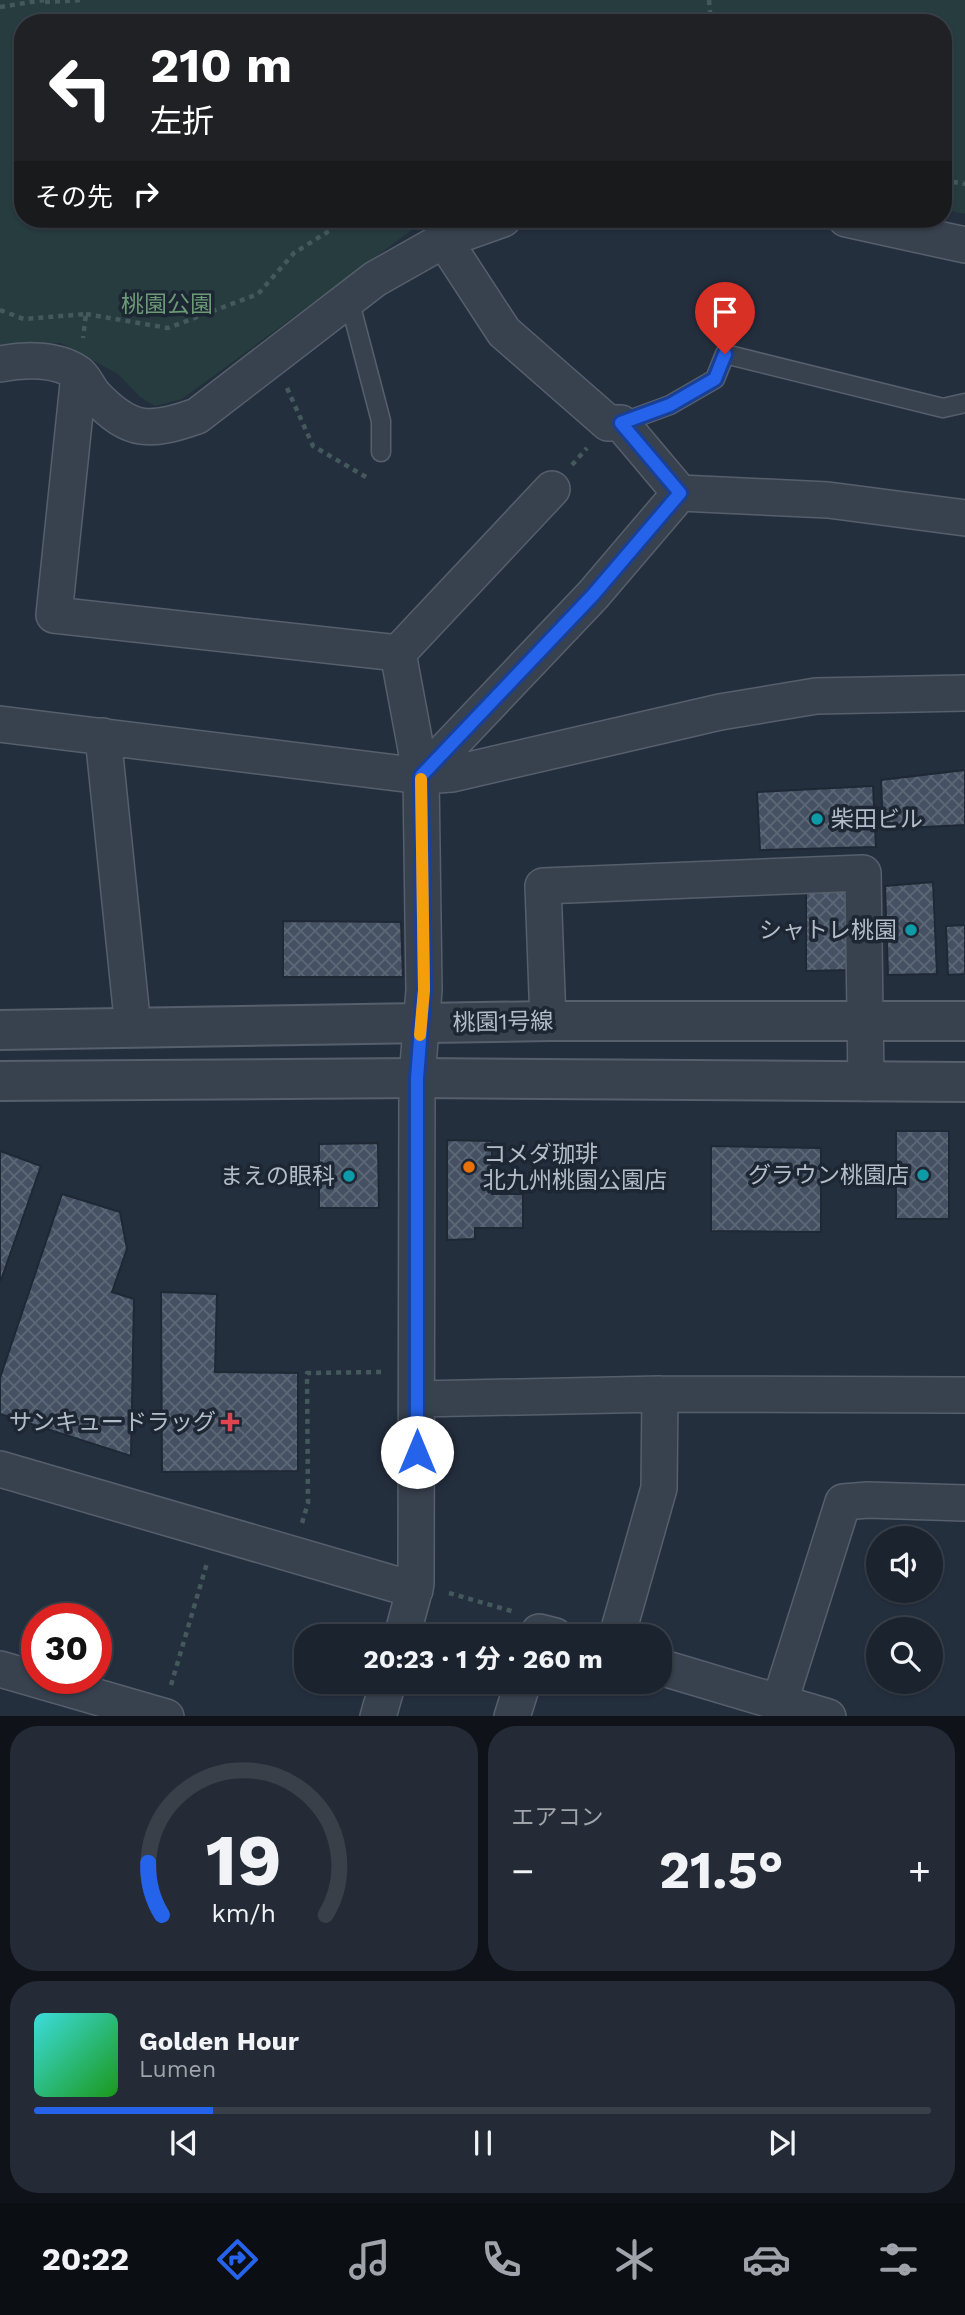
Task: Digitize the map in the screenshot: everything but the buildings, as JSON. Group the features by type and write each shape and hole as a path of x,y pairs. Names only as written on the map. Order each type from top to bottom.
{"street":[{"path":"0,364 46,360 79,374 95,396 130,425 163,428 197,416 375,279 444,240 478,228"},
{"path":"887,228 965,245"},
{"path":"444,240 504,332 615,423 680,493 828,500 965,517"},
{"path":"79,374 54,615 398,653"},
{"path":"398,653 552,489"},
{"path":"421,776 593,595 680,493"},
{"path":"398,653 421,776 424,990 417,1078 416,1587 405,1624"},
{"path":"0,724 421,776 452,774 720,712 816,696 965,694"},
{"path":"103,736 133,1028"},
{"path":"548,1021 542,886 863,873 866,1083"},
{"name":"桃園1号線","path":"0,1030 548,1021 965,1021"},
{"path":"0,1081 417,1078 965,1082"},
{"path":"418,1385 660,1394 965,1395"},
{"path":"620,1624 659,1488 660,1394"},
{"path":"0,1469 416,1587"},
{"path":"780,1701 844,1502 868,1500 965,1503"},
{"path":"0,1669 164,1716"},
{"path":"672,1670 825,1716"},
{"path":"377,1716 384,1694"},
{"path":"512,1716 519,1694"}],"lane":[{"path":"349,299 380,421 381,452"},
{"path":"615,423 670,405 715,379 725,354 943,408 965,403"}],"path":[{"path":"0,7 45,1 82,0"},
{"path":"86,314 169,328 258,294 294,253 334,228"},
{"path":"274,356 313,446 366,477"},
{"path":"552,489 615,423"},
{"path":"291,1553 308,1503 307,1373 418,1385"},
{"path":"164,1716 216,1532"},
{"path":"416,1587 523,1614 533,1624"}],"green space":[{"name":"桃園公園","path":"0,0 965,0 965,214 952,211 952,14 14,14 14,228 417,228 182,399 155,406 140,397 118,374 61,343 0,347"}],"slow traffic":[{"path":"420,1035 424,990 421,779"}],"place":[{"name":"柴田ビル","path":"817,819"},
{"name":"シャトレ桃園","path":"911,930"},
{"name":"コメダ珈琲 北九州桃園公園店","path":"469,1167"},
{"name":"グラウン桃園店","path":"923,1175"},
{"name":"まえの眼科","path":"349,1176"},
{"name":"サンキュードラッグ","path":"230,1422"}],"route":[{"path":"417,1452 417,1078 424,990 421,776 593,595 680,493 621,423 670,405 715,379 725,354"}]}
